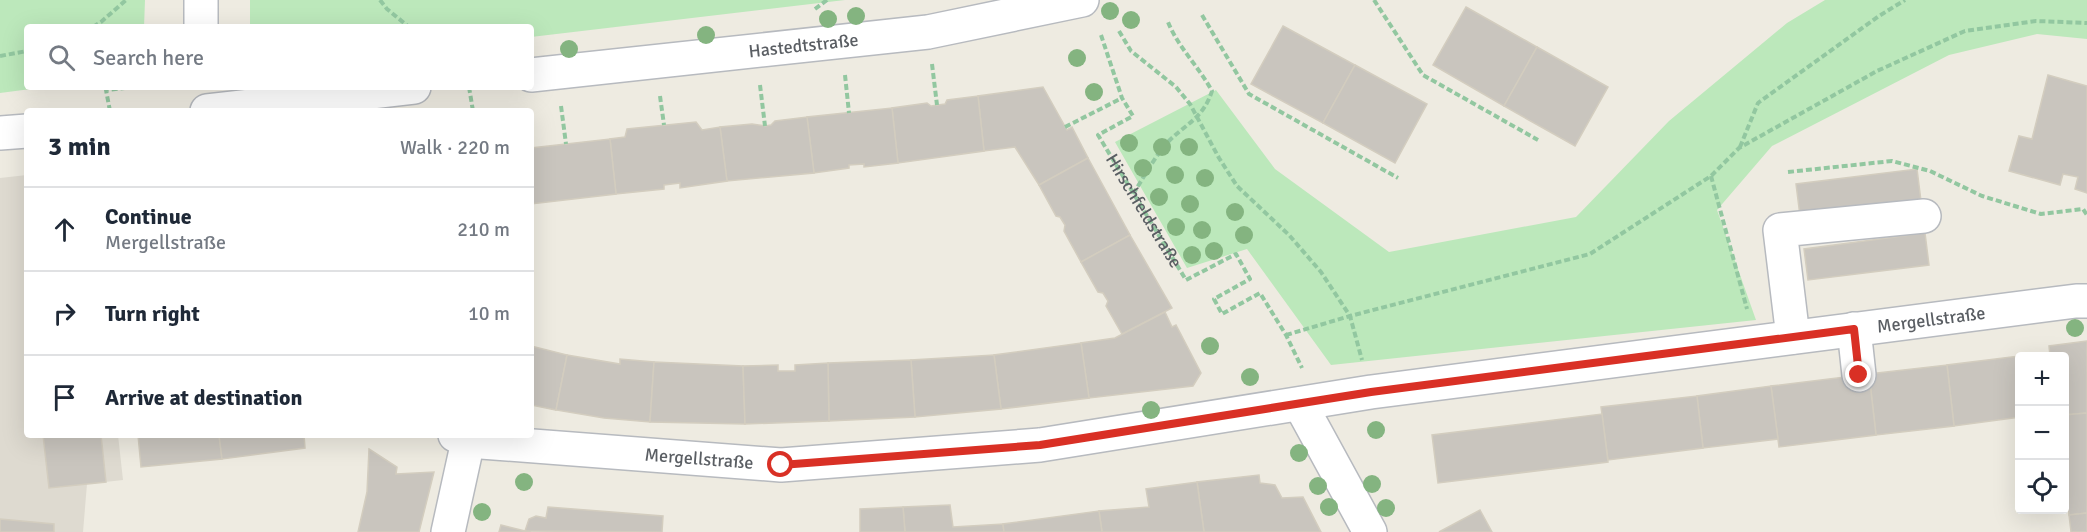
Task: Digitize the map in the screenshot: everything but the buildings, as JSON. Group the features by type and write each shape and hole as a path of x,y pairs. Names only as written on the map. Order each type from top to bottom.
{"street":[{"path":"201,0 201,24"},
{"name":"Hastedtstraße","path":"534,75 928,32 1078,1"},
{"path":"205,90 208,108"},
{"path":"234,108 388,90"},
{"path":"0,133 24,131"},
{"path":"1793,337 1780,230 1924,216"},
{"name":"Mergellstraße","path":"462,438 781,465 1040,445 1371,392 2087,301"},
{"path":"1854,329 1859,375"},
{"path":"1300,404 1370,532"},
{"path":"448,532 462,438"}],"path":[{"path":"98,24 126,0"},
{"path":"380,0 405,24"},
{"path":"812,11 827,0"},
{"path":"1374,0 1423,75 1538,140"},
{"path":"1740,148 1758,103 1879,16 1905,0"},
{"path":"1202,15 1249,94 1398,177"},
{"path":"1286,335 1350,316 1590,254 1711,176 1740,148 1876,71 1965,31 2036,21 2087,23"},
{"path":"1133,194 1169,141 1198,118 1208,105 1212,91 1173,35 1168,22"},
{"path":"1119,31 1131,51 1176,87 1190,104 1237,186 1289,235 1321,272 1350,316 1371,392"},
{"name":"Hirschfeldstraße","path":"1101,35 1122,98 1133,116 1098,135 1186,280 1236,254 1250,279 1214,299 1222,314 1260,293 1286,335 1310,383 1300,404"},
{"path":"756,51 765,126"},
{"path":"0,56 24,52"},
{"path":"106,90 109,108"},
{"path":"470,90 472,108"},
{"path":"1065,127 1122,98"},
{"path":"1788,172 1892,161 1930,171 1982,196 2041,214 2083,209 2087,214"},
{"path":"1711,176 1748,314"}],"shaded area":[{"path":"24,175 24,438 118,438 123,480 87,484 83,532 0,532 0,178"}],"green space":[{"path":"0,0 145,0 144,24 24,24 24,90 0,93"},
{"path":"250,0 845,0 534,37 534,24 250,24"},
{"path":"1825,0 2087,0 2087,39 2037,34 1949,55 1772,146 1717,210 1756,320 1331,365 1247,249 1187,268 1115,142 1216,90 1275,169 1389,252 1576,217 1669,121 1787,23"}],"route":[{"path":"781,465 1040,445 1371,392 1854,329 1859,375"}]}
